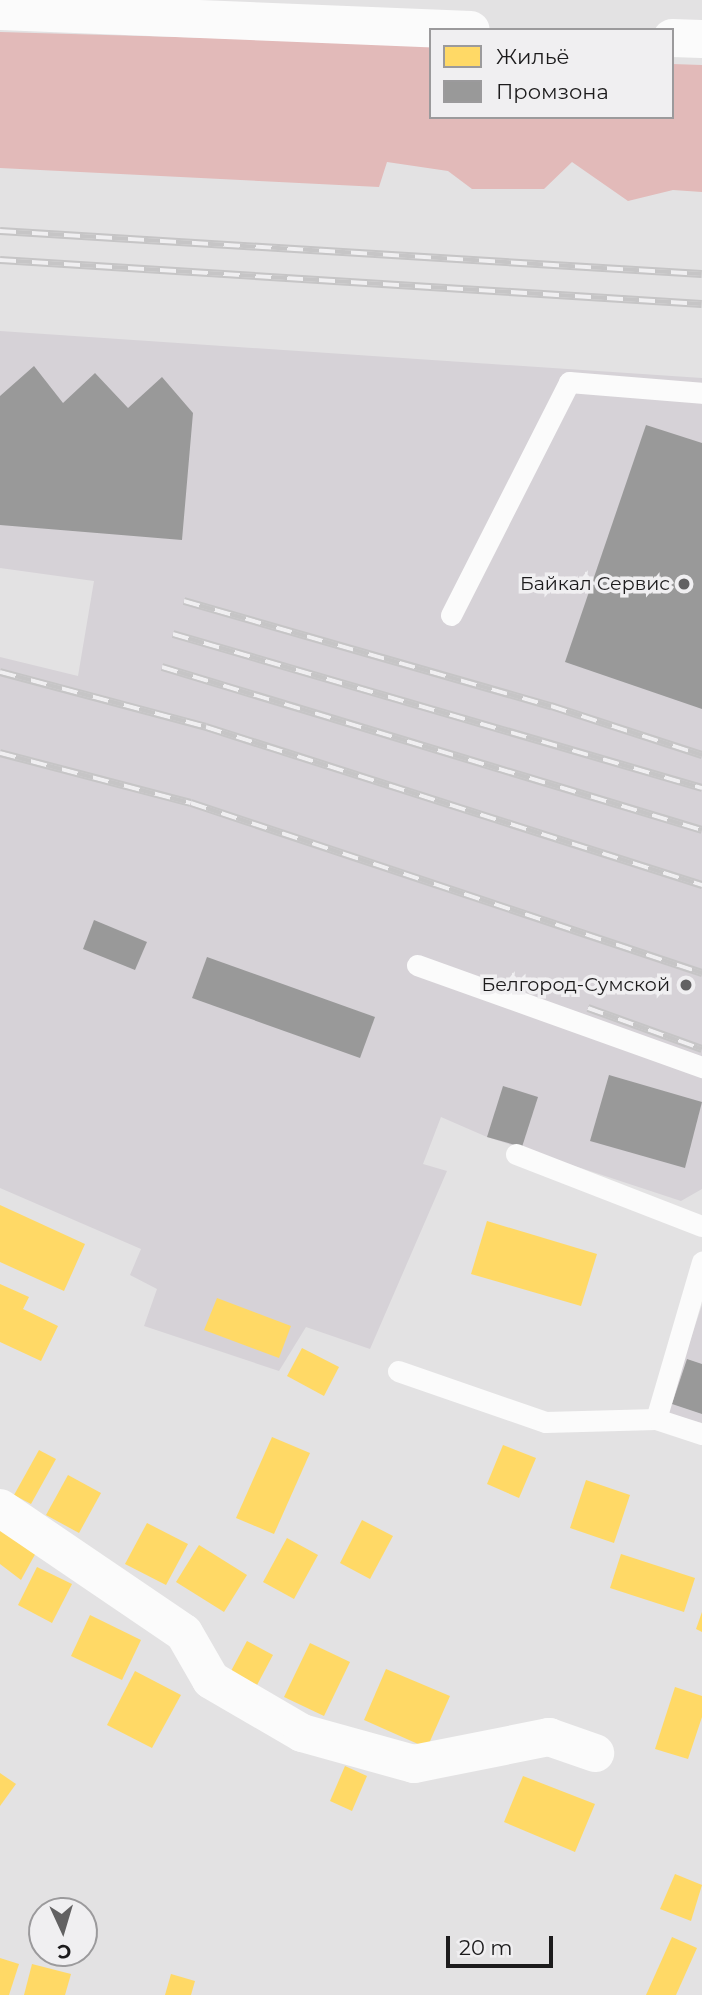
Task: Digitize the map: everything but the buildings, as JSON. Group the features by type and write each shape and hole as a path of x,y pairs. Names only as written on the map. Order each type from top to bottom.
{"street":[{"path":"0,11 429,28"},
{"path":"674,38 702,39"},
{"path":"0,1508 184,1633 211,1681 302,1732 414,1764 549,1737 595,1753"}],"lane":[{"path":"451,615 569,382 702,393"},
{"path":"417,965 702,1067"},
{"path":"516,1154 702,1226"},
{"path":"656,1419 702,1262"},
{"path":"397,1371 545,1422 656,1419 702,1434"}],"shaded area":[{"path":"0,32 429,44 429,119 674,119 674,64 702,65 702,192 673,190 628,201 572,162 544,189 472,189 448,171 387,162 379,187 0,168"},
{"path":"0,331 702,378 702,1189 681,1201 487,1137 441,1117 423,1164 447,1171 370,1349 306,1327 279,1371 144,1326 157,1289 130,1275 141,1249 0,1188 0,657 78,676 94,581 0,568"},
{"path":"702,1305 702,1423 666,1413"}],"railway":[{"path":"0,231 702,274"},
{"path":"0,260 702,304"},
{"path":"184,601 551,706 702,755"},
{"path":"173,634 702,788"},
{"path":"162,667 702,830"},
{"path":"0,672 206,727 702,885"},
{"path":"0,753 191,803 702,973"},
{"path":"588,1008 702,1049"}],"place":[{"name":"Байкал Сервис","path":"684,584"},
{"name":"Белгород-Сумской","path":"686,985"}]}
